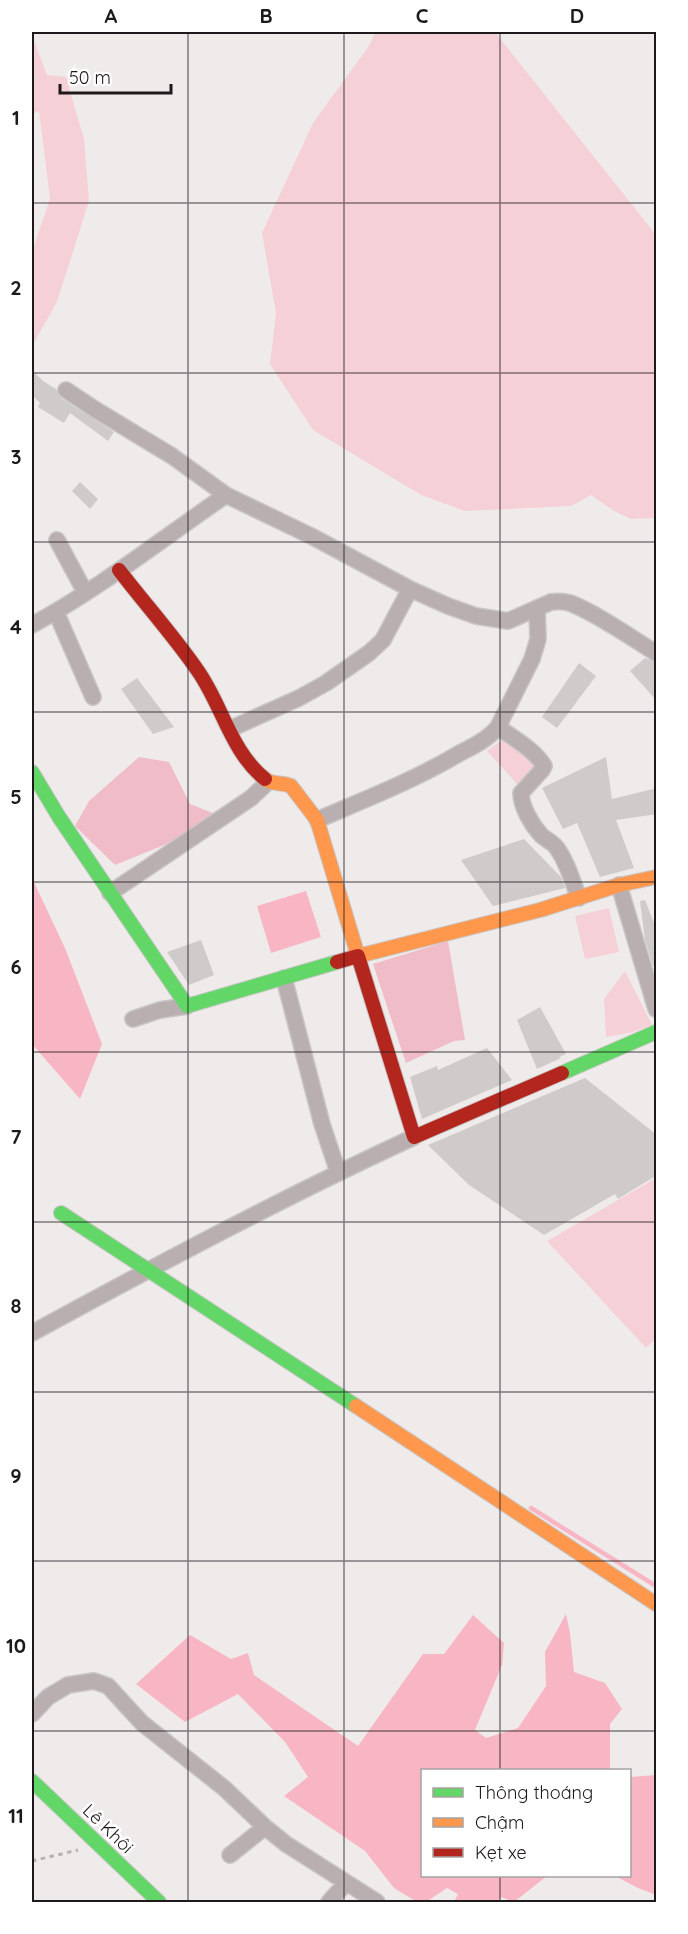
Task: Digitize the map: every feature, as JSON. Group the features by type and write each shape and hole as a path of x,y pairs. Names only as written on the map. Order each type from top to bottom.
{"street":[{"path":"66,390 186,465 226,495 448,606 476,616 495,620 513,620 558,601 568,602 657,653"},
{"path":"32,625 56,612 119,570 226,495"},
{"path":"57,540 85,592"},
{"path":"119,570 188,657 210,690 240,749 254,770 268,782 285,783 291,786 318,820 414,1137"},
{"path":"230,729 299,698 326,683 369,653 383,640 410,589"},
{"path":"318,820 410,780 487,738 498,727 532,658 538,639 537,608"},
{"path":"56,612 93,697"},
{"path":"498,727 534,754 544,766 521,793 521,799 525,811 538,831 555,845 579,898"},
{"path":"32,772 59,818 187,1006"},
{"path":"110,893 251,798 268,782"},
{"path":"133,1019 160,1010 187,1006 358,956 530,912 619,885 657,877"},
{"path":"619,885 657,1009"},
{"path":"284,978 322,1124 338,1172"},
{"path":"32,1333 149,1269 338,1172 657,1032"},
{"path":"61,1213 657,1604"},
{"path":"32,1714 57,1690 88,1681 101,1682 111,1689 142,1723 225,1788 286,1844 377,1902"},
{"name":"Lê Khôi","path":"32,1781 159,1902"},
{"path":"230,1855 265,1827"},
{"path":"329,1902 346,1882"}],"path":[{"path":"32,1861 100,1846"}],"shaded area":[{"path":"375,32 495,32 656,235 656,518 631,519 614,511 591,495 571,506 465,511 421,495 313,430 270,364 276,313 262,233 313,123 369,46"},
{"path":"32,35 47,75 66,77 84,139 89,201 57,302 32,346 32,252 50,199 39,111 32,114"},
{"path":"505,738 538,767 517,784 487,751"},
{"path":"139,757 169,762 190,804 228,819 115,865 75,826 89,801"},
{"path":"32,878 65,948 102,1044 80,1099 32,1044"},
{"path":"306,891 321,937 271,953 257,906"},
{"path":"609,908 619,952 585,959 575,916"},
{"path":"448,941 465,1040 454,1041 406,1063 373,964"},
{"path":"625,971 652,1025 633,1032 606,1037 604,999"},
{"path":"656,1178 656,1338 646,1348 547,1241"},
{"path":"566,1614 574,1672 605,1683 622,1709 610,1724 610,1769 421,1769 421,1877 546,1877 514,1902 501,1897 498,1902 454,1902 458,1894 447,1888 426,1902 417,1902 394,1888 365,1851 284,1796 308,1777 285,1742 238,1694 185,1722 136,1684 190,1635 231,1659 248,1653 254,1675 358,1746 423,1654 444,1654 473,1615 504,1643 502,1665 475,1730 486,1738 518,1728 546,1686 545,1652"},
{"path":"656,1775 656,1895 617,1877 631,1877 631,1777"}],"building":[{"path":"32,370 56,389 61,398 114,432 108,441 70,413 64,423 38,407 40,403 32,395"},
{"path":"80,482 98,499 90,509 72,491"},
{"path":"645,658 657,663 657,701 630,671"},
{"path":"579,663 596,676 557,728 542,717"},
{"path":"137,678 174,727 153,734 121,689"},
{"path":"606,757 612,799 657,788 657,814 616,820 634,868 600,877 577,823 563,829 542,788"},
{"path":"524,839 561,877 565,888 493,906 461,860"},
{"path":"645,900 654,923 657,922 657,966 653,966 645,940 640,901"},
{"path":"201,940 214,975 189,985 167,952"},
{"path":"540,1007 566,1054 537,1069 517,1020"},
{"path":"487,1048 512,1080 422,1119 410,1077 437,1066 438,1070"},
{"path":"585,1078 657,1135 657,1175 618,1199 615,1194 544,1235 469,1185 428,1145"}],"waterway":[{"path":"531,1508 656,1586"}],"traffic: fast":[{"path":"32,772 59,817 187,1006 337,962"},
{"path":"562,1073 656,1032"},
{"path":"61,1213 356,1406"},
{"path":"32,1781 159,1902"}],"traffic: slow":[{"path":"265,779 291,786 317,820 358,956 540,910 619,885 656,877"},
{"path":"356,1406 656,1604"}],"traffic: jam":[{"path":"119,570 198,671 235,742 253,768 265,779"},
{"path":"337,962 358,956 414,1137 562,1073"}]}
